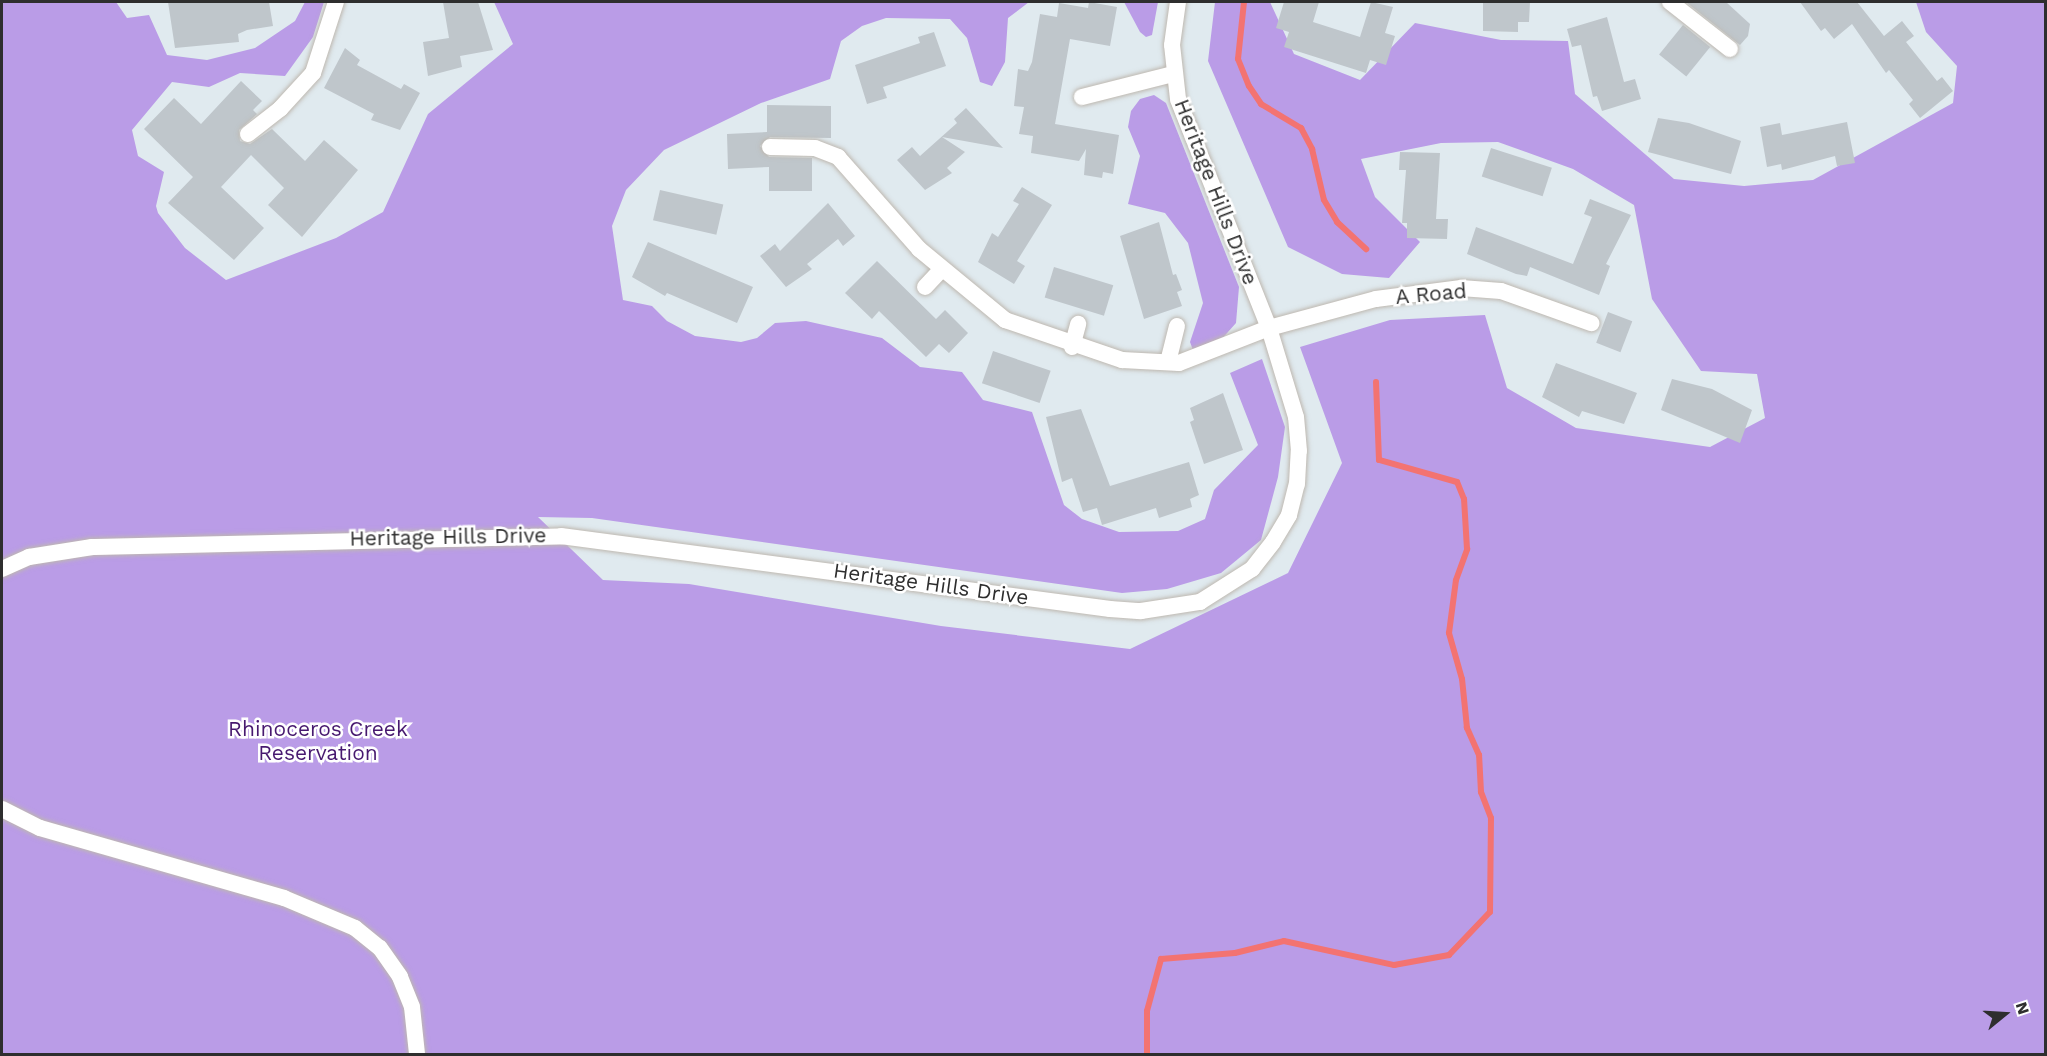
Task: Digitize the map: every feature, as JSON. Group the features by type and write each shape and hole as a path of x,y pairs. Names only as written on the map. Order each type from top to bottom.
{"street":[{"path":"248,134 280,109 313,73 336,2"},
{"name":"Heritage Hills Drive","path":"2,569 29,557 92,548 561,536 1110,609 1174,609 1227,589 1252,569 1289,515 1297,484 1296,417 1269,328 1185,122 1173,74 1178,2"},
{"path":"1670,2 1730,49"},
{"path":"1082,97 1173,74"},
{"name":"A Road","path":"770,147 842,151 941,270 1005,320 1072,346 1122,360 1179,363 1269,328 1377,299 1461,288 1501,291 1591,322"},
{"path":"925,287 941,270"},
{"path":"1072,346 1078,324"},
{"path":"1168,362 1177,326"},
{"path":"2,809 40,828 294,901 355,928 380,948 400,977 412,1007 416,1051"}],"green space":[{"name":"Rhinoceros Creek Reservation","path":"2,2 116,2 127,18 149,15 167,55 207,60 255,48 295,21 305,2 324,2 313,37 285,76 240,73 209,87 172,82 132,130 138,156 164,172 156,206 158,213 185,248 226,280 336,238 383,212 428,114 513,44 494,2 1029,2 1008,18 1005,62 992,86 980,82 967,38 950,19 886,18 862,26 841,41 830,79 761,103 664,150 626,190 612,226 623,300 652,306 667,321 695,336 741,342 757,338 775,323 806,321 882,338 920,367 962,372 983,400 1032,412 1064,505 1082,519 1119,532 1178,531 1205,519 1214,490 1258,445 1230,373 1262,359 1285,427 1278,477 1261,540 1221,573 1167,589 1122,593 592,518 538,517 603,580 689,584 941,626 1130,649 1288,573 1342,463 1300,347 1390,320 1485,315 1507,388 1576,428 1710,447 1765,418 1757,374 1701,371 1652,299 1634,205 1573,169 1498,142 1441,143 1361,159 1375,197 1420,242 1389,278 1342,274 1288,247 1208,61 1215,2 1270,2 1294,54 1360,80 1415,23 1501,40 1568,41 1575,94 1674,179 1744,186 1813,180 1953,103 1957,66 1926,32 1916,2 2045,2 2045,1054 2,1054"},
{"path":"1124,2 1158,2 1152,35 1146,37 1140,32"},
{"path":"1154,95 1166,103 1239,287 1236,323 1220,341 1193,350 1190,342 1203,303 1188,243 1165,213 1128,204 1140,156 1128,127 1131,111 1140,99"}],"building":[{"path":"168,2 269,2 273,26 247,30 238,34 239,42 175,48"},
{"path":"443,2 478,2 493,50 460,56 462,67 428,76 423,42 449,38"},
{"path":"1089,2 1117,7 1110,46 1070,39 1055,124 1119,135 1113,174 1103,172 1102,178 1084,175 1086,149 1079,161 1031,153 1033,136 1019,134 1024,107 1014,106 1018,69 1028,71 1032,62 1040,14 1057,17 1059,3 1088,8"},
{"path":"1284,2 1319,2 1313,22 1360,37 1371,2 1393,7 1385,33 1395,36 1386,65 1370,60 1366,73 1284,47 1289,32 1276,28"},
{"path":"1483,2 1530,2 1529,22 1518,22 1518,32 1483,31"},
{"path":"1686,2 1726,2 1750,24 1748,36 1740,45"},
{"path":"1800,2 1857,2 1884,36 1902,21 1914,36 1906,42 1937,81 1942,77 1953,91 1920,118 1909,104 1913,100 1889,70 1886,73 1852,24 1834,39 1825,28 1821,31"},
{"path":"1607,17 1624,82 1635,79 1641,99 1602,111 1597,96 1593,97 1581,45 1572,47 1567,29"},
{"path":"1683,25 1710,47 1686,77 1659,55"},
{"path":"934,32 946,66 883,87 887,98 867,104 855,65 920,43 918,37"},
{"path":"345,48 360,60 357,65 401,89 404,84 420,93 400,130 371,120 374,114 324,88"},
{"path":"241,81 262,101 253,110 257,114 239,130 240,141 250,144 272,129 305,161 324,140 358,170 302,237 268,205 284,188 251,155 221,187 264,228 234,260 168,203 193,177 144,129 174,98 201,124"},
{"path":"767,105 831,106 831,138 770,137 760,146 769,157 812,158 812,191 769,191 769,167 728,169 727,134 767,132"},
{"path":"966,108 1003,148 942,137 965,152 947,168 952,173 925,190 897,160 912,147 920,156 957,123 954,119"},
{"path":"1658,118 1689,123 1741,141 1731,174 1648,152"},
{"path":"1847,122 1855,163 1837,166 1835,156 1782,170 1781,164 1767,167 1760,127 1780,123 1782,135"},
{"path":"1491,148 1552,168 1543,196 1482,177"},
{"path":"1400,152 1440,153 1436,219 1448,219 1447,239 1407,238 1407,223 1402,223 1406,170 1399,170"},
{"path":"1022,187 1052,205 1017,261 1025,266 1014,284 978,262 992,233 998,237 1019,204 1013,201"},
{"path":"660,190 723,205 716,235 653,220"},
{"path":"1590,199 1631,215 1606,264 1610,266 1599,295 1530,267 1527,276 1516,274 1467,254 1476,227 1573,264 1592,217 1584,214"},
{"path":"828,203 855,236 843,246 838,239 807,264 812,269 786,287 760,256 775,244 780,251"},
{"path":"1159,222 1173,275 1176,274 1182,290 1177,292 1182,306 1144,319 1120,236"},
{"path":"648,242 753,287 737,323 667,293 665,296 632,277"},
{"path":"877,261 936,319 945,310 968,333 949,353 939,344 926,357 879,311 872,319 845,293"},
{"path":"1054,267 1113,285 1104,316 1045,298"},
{"path":"1608,312 1632,321 1620,352 1596,343"},
{"path":"993,351 1051,371 1040,403 982,383"},
{"path":"1556,363 1637,393 1624,424 1582,411 1579,417 1542,397"},
{"path":"1672,379 1712,389 1752,410 1740,443 1661,410"},
{"path":"1223,393 1243,450 1204,464 1190,422 1194,420 1190,408"},
{"path":"1081,409 1110,486 1189,462 1199,495 1190,499 1192,507 1159,518 1156,508 1102,525 1097,508 1083,512 1072,478 1062,482 1046,417"}],"waterway":[{"path":"1244,2 1238,59 1249,86 1261,104 1301,128 1312,149 1324,200 1337,222 1366,249"},
{"path":"1147,1054 1147,1011 1161,959 1235,953 1284,941 1394,965 1449,955 1490,912 1491,818 1481,792 1479,755 1467,728 1462,679 1449,633 1456,580 1467,549 1464,499 1457,482 1379,460 1376,382"}]}
